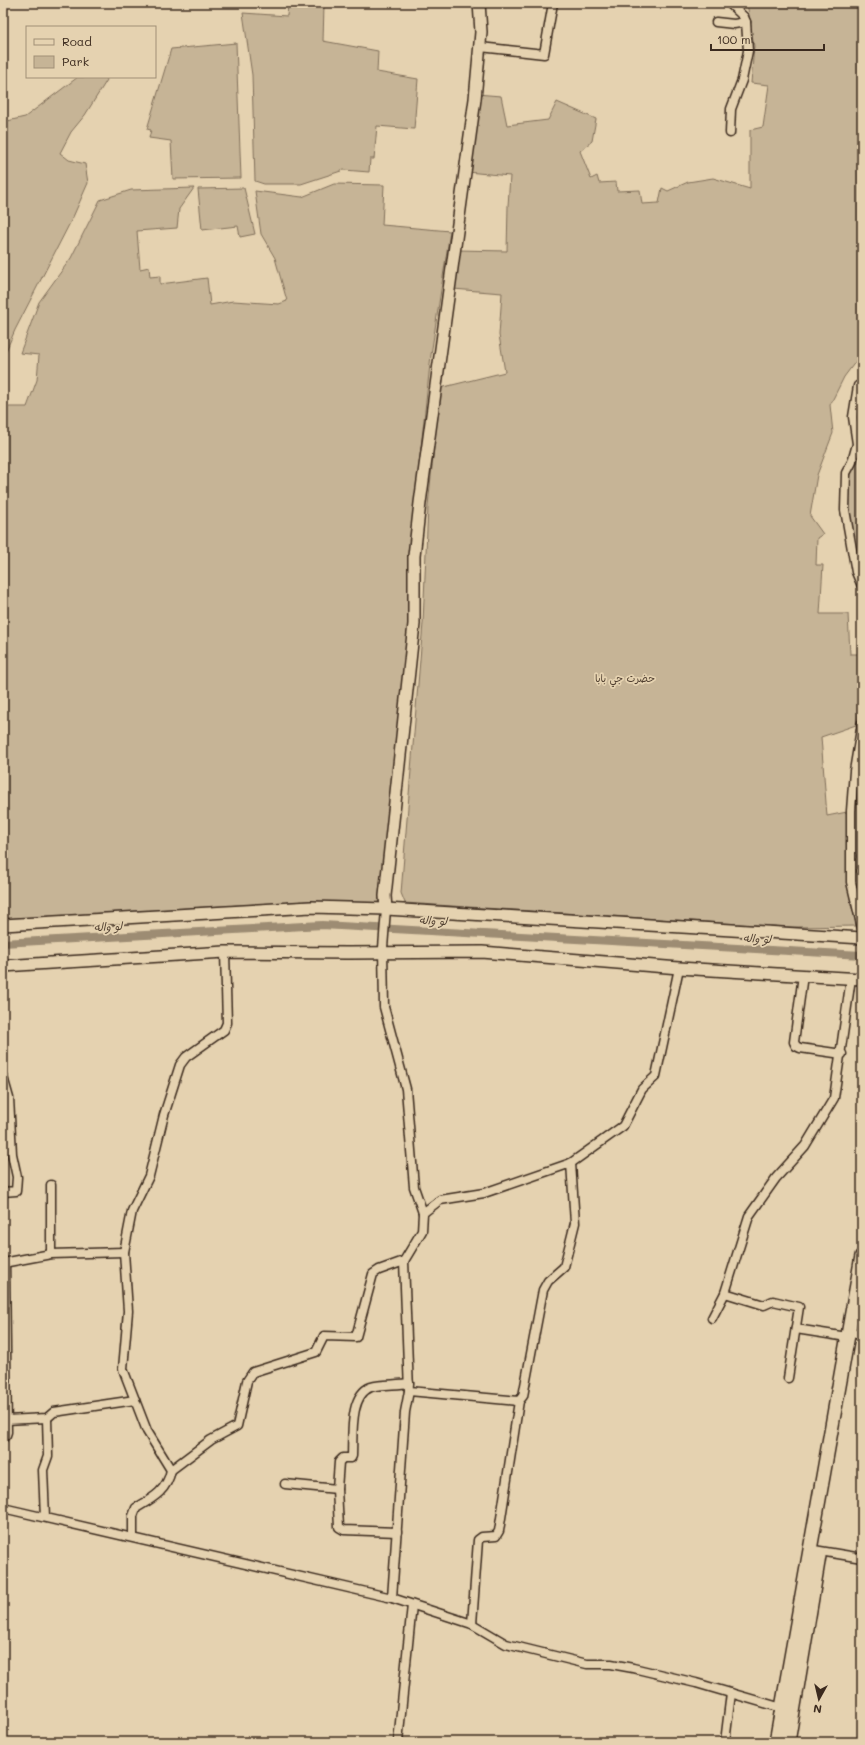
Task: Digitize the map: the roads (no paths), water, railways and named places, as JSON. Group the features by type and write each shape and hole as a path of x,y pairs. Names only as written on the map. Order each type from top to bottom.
{"main road":[{"path":"855,1336 862,1256"},
{"path":"776,1742 815,1550 862,1301"},
{"path":"788,1742 815,1550"}],"street":[{"path":"392,1598 405,1412 409,1387 404,1261 422,1231 423,1213 414,1187 406,1089 384,1007 383,950 386,914 385,896 414,624 414,556 464,186 480,47 481,32 479,3"},
{"path":"480,47 544,54 553,3"},
{"path":"729,3 744,17 746,22 748,51 742,80 731,109 730,133"},
{"path":"716,22 734,24 746,22"},
{"path":"858,386 854,417 857,444 852,462 846,473 845,510 856,572 862,586"},
{"path":"862,723 854,771 851,811 851,882 862,928"},
{"path":"3,924 311,907 386,914 862,938"},
{"path":"3,966 225,952 383,950 482,952 680,968 857,978 834,1098 805,1146 776,1178 749,1216 725,1293 712,1318"},
{"path":"171,1470 147,1431 123,1368 128,1311 124,1252 132,1211 149,1176 164,1115 180,1065 186,1058 224,1030 227,1023 225,952"},
{"path":"423,1213 440,1200 484,1193 571,1163 623,1126 642,1089 656,1076 680,968"},
{"path":"803,975 794,1042 796,1046 800,1048 842,1054"},
{"path":"3,1077 9,1098 12,1154 18,1177 16,1191 3,1192"},
{"path":"472,1624 478,1540 482,1537 496,1536 499,1531 519,1401 523,1396 543,1290 548,1281 564,1267 575,1222 571,1163"},
{"path":"51,1185 51,1254"},
{"path":"3,1438 6,1435 4,1263 51,1254 124,1252"},
{"path":"133,1537 134,1512 136,1508 158,1494 169,1480 171,1470 212,1440 236,1426 247,1381 253,1372 316,1352 324,1336 356,1337 373,1274 378,1270 404,1261"},
{"path":"725,1293 764,1305 773,1301 799,1307 788,1378"},
{"path":"796,1329 855,1336"},
{"path":"397,1532 341,1530 339,1527 337,1489 339,1462 343,1458 351,1458 352,1456 354,1411 361,1394 371,1387 409,1387 519,1401"},
{"path":"6,1420 47,1418 54,1412 135,1400"},
{"path":"45,1517 43,1470 48,1456 47,1418"},
{"path":"285,1484 337,1489"},
{"path":"3,1508 392,1598 472,1624 506,1644 587,1664 612,1664 633,1668 731,1692 782,1708"},
{"path":"815,1550 862,1558"},
{"path":"398,1742 412,1605"},
{"path":"725,1742 731,1692"}],"waterway":[{"name":"لو واله","path":"3,943 322,925 862,955"}],"park label":[{"name":"حضرت جي بابا","path":"625,678"}]}
